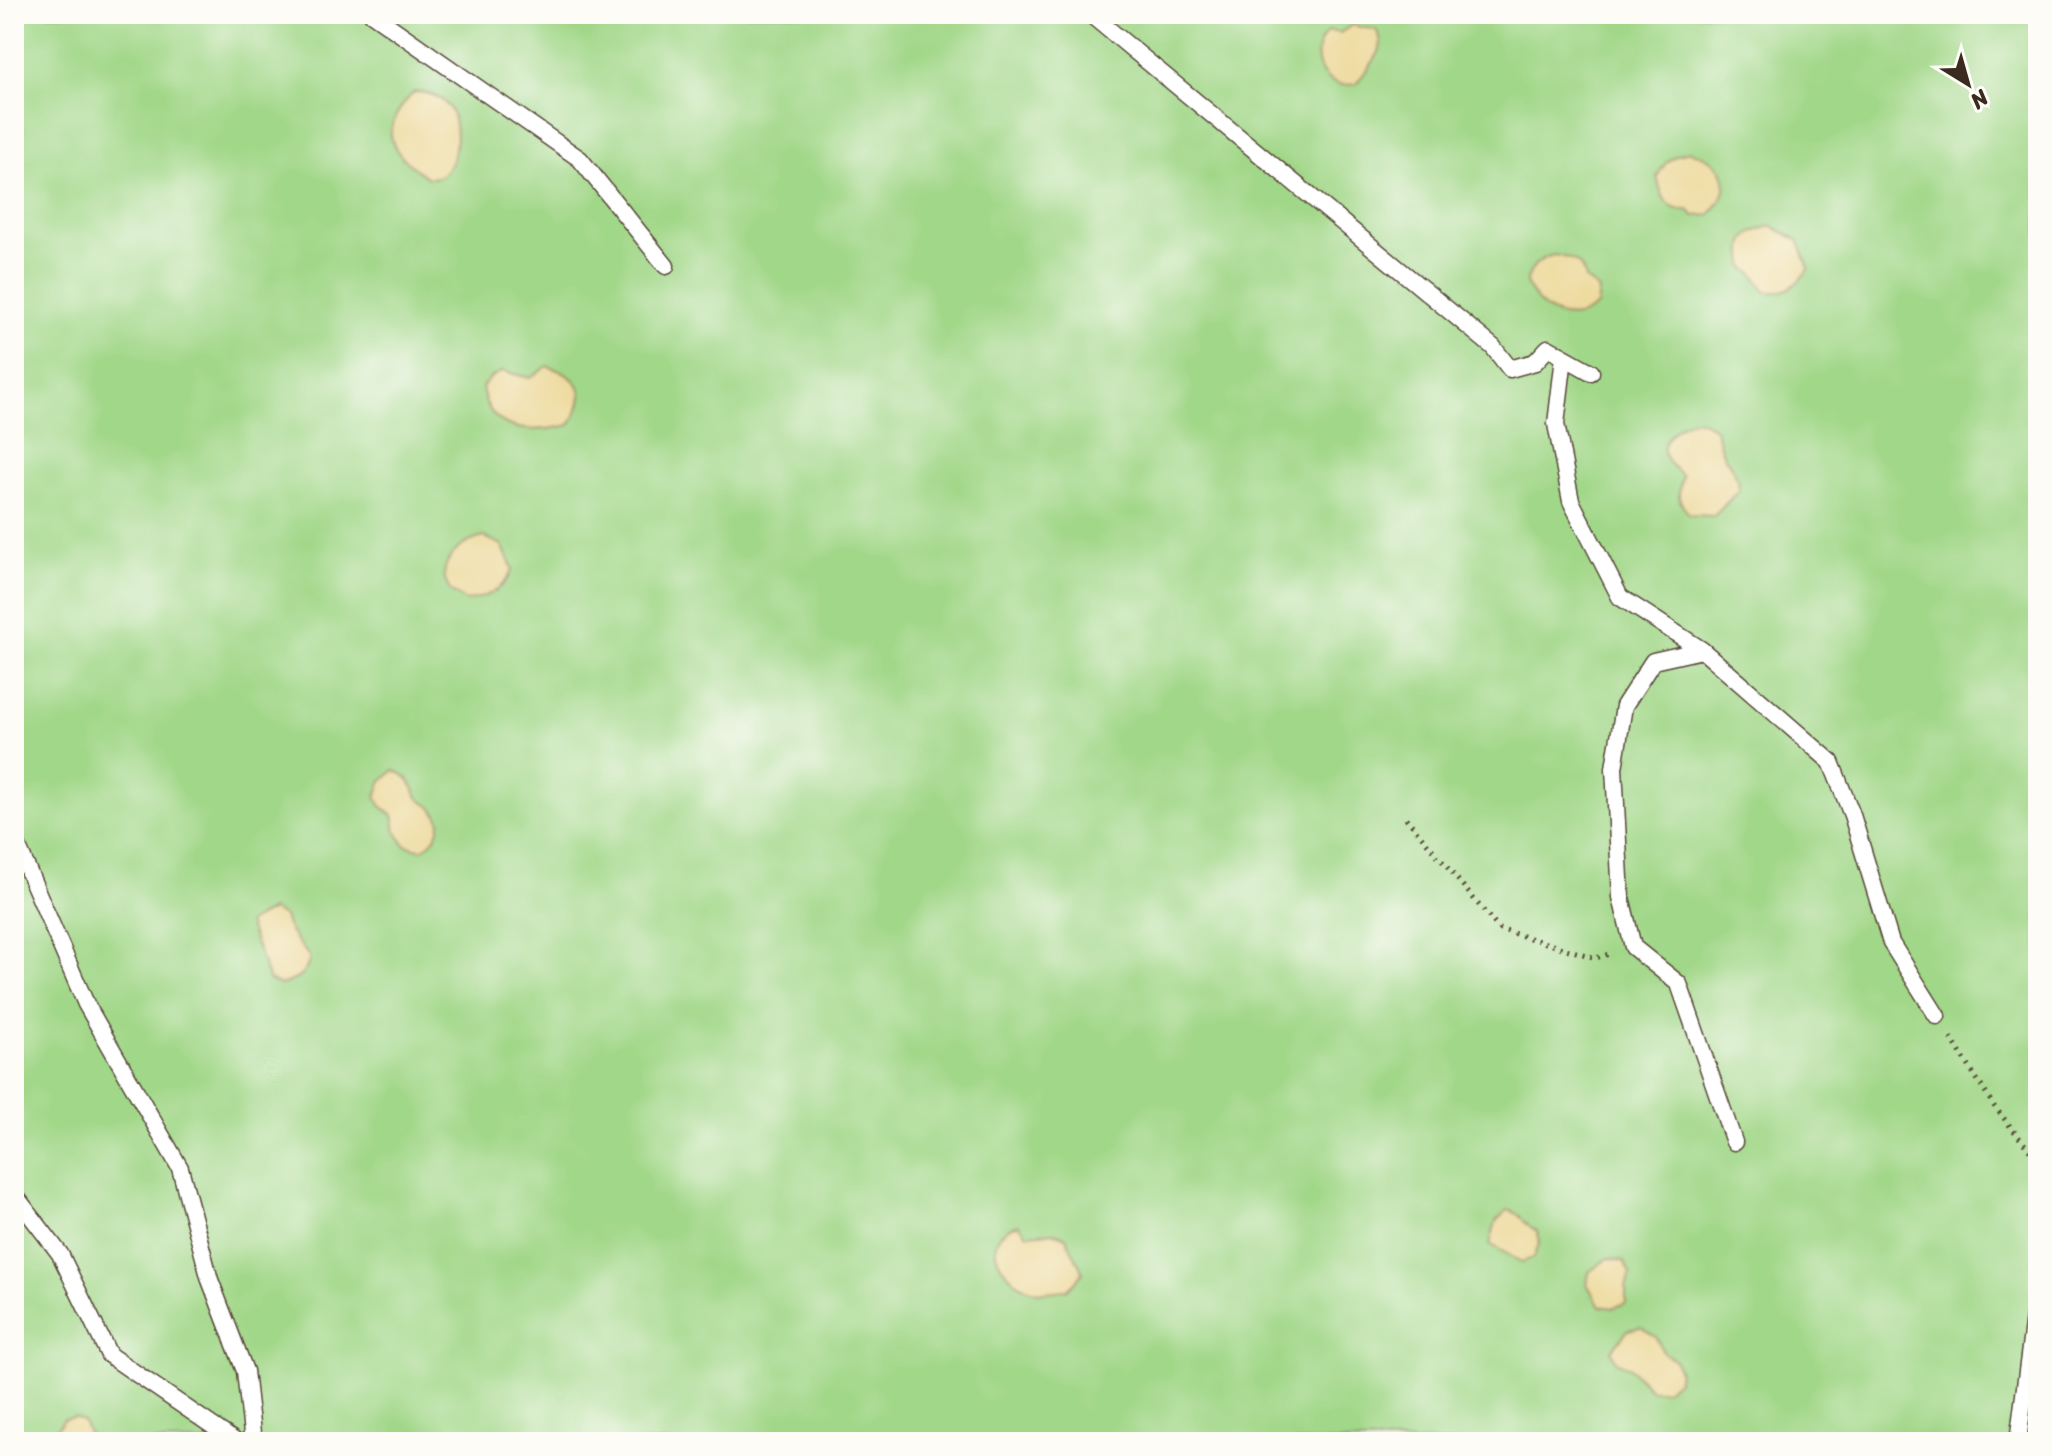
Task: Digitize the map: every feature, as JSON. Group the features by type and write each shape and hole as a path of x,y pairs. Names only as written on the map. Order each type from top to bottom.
{"lane":[{"path":"372,14 580,159 666,266"},
{"path":"1090,14 1493,347 1510,369 1535,362 1548,348 1591,372"},
{"path":"1564,357 1556,424 1571,501 1620,597 1702,650 1831,762 1852,815 1891,943 1937,1016"},
{"path":"1702,650 1653,661 1624,706 1614,768 1621,897 1633,947 1679,984 1734,1142"},
{"path":"14,838 86,1004 180,1168 210,1280 245,1371 253,1442"},
{"path":"14,1194 60,1254 109,1355 236,1442"},
{"path":"2018,1442 2038,1300"}],"path":[{"path":"1406,818 1499,929 1596,958 1633,947"},
{"path":"1937,1016 1994,1106 2038,1161"}],"green space":[{"path":"14,14 2038,14 2038,1442 14,1442"}],"sand":[{"path":"1352,25 1376,30 1381,44 1376,58 1356,84 1339,85 1329,80 1320,67 1319,44 1329,31 1340,33"},
{"path":"414,92 441,100 452,113 456,132 454,153 446,171 437,177 428,178 414,168 396,149 392,140 391,129 395,118"},
{"path":"1690,151 1714,163 1724,179 1724,194 1710,215 1694,216 1688,210 1674,208 1660,190 1657,177 1663,167 1674,157"},
{"path":"1772,226 1798,240 1809,268 1791,287 1766,292 1753,273 1745,269 1743,244 1749,235"},
{"path":"1553,255 1578,264 1585,279 1599,290 1597,306 1586,313 1566,316 1556,314 1539,302 1526,283 1535,264"},
{"path":"548,366 569,376 580,388 580,404 570,425 527,429 502,422 493,414 482,387 490,378 502,371 530,378"},
{"path":"1696,419 1716,430 1722,451 1737,478 1738,491 1714,516 1690,515 1680,502 1682,476 1664,454 1670,434 1682,424"},
{"path":"485,537 502,545 513,569 505,582 494,591 466,601 450,590 445,580 447,563 459,548"},
{"path":"394,770 407,778 419,799 433,809 440,820 436,837 422,850 405,845 396,831 393,815 382,807 376,797 381,782"},
{"path":"272,910 284,917 292,935 310,958 300,976 280,985 269,980 248,923"},
{"path":"1508,1210 1537,1231 1540,1241 1534,1258 1521,1262 1490,1244 1496,1221"},
{"path":"1019,1224 1027,1234 1053,1232 1066,1237 1083,1273 1067,1290 1034,1291 1022,1286 1003,1269 996,1248 998,1239 1005,1230"},
{"path":"1608,1258 1624,1261 1630,1273 1626,1303 1613,1308 1600,1306 1587,1284 1589,1272"},
{"path":"1641,1327 1656,1337 1663,1352 1675,1360 1679,1372 1677,1381 1665,1390 1651,1390 1629,1367 1616,1361 1611,1351 1628,1330"},
{"path":"75,1417 83,1422 90,1437 104,1442 50,1442 50,1436 64,1419"}]}
